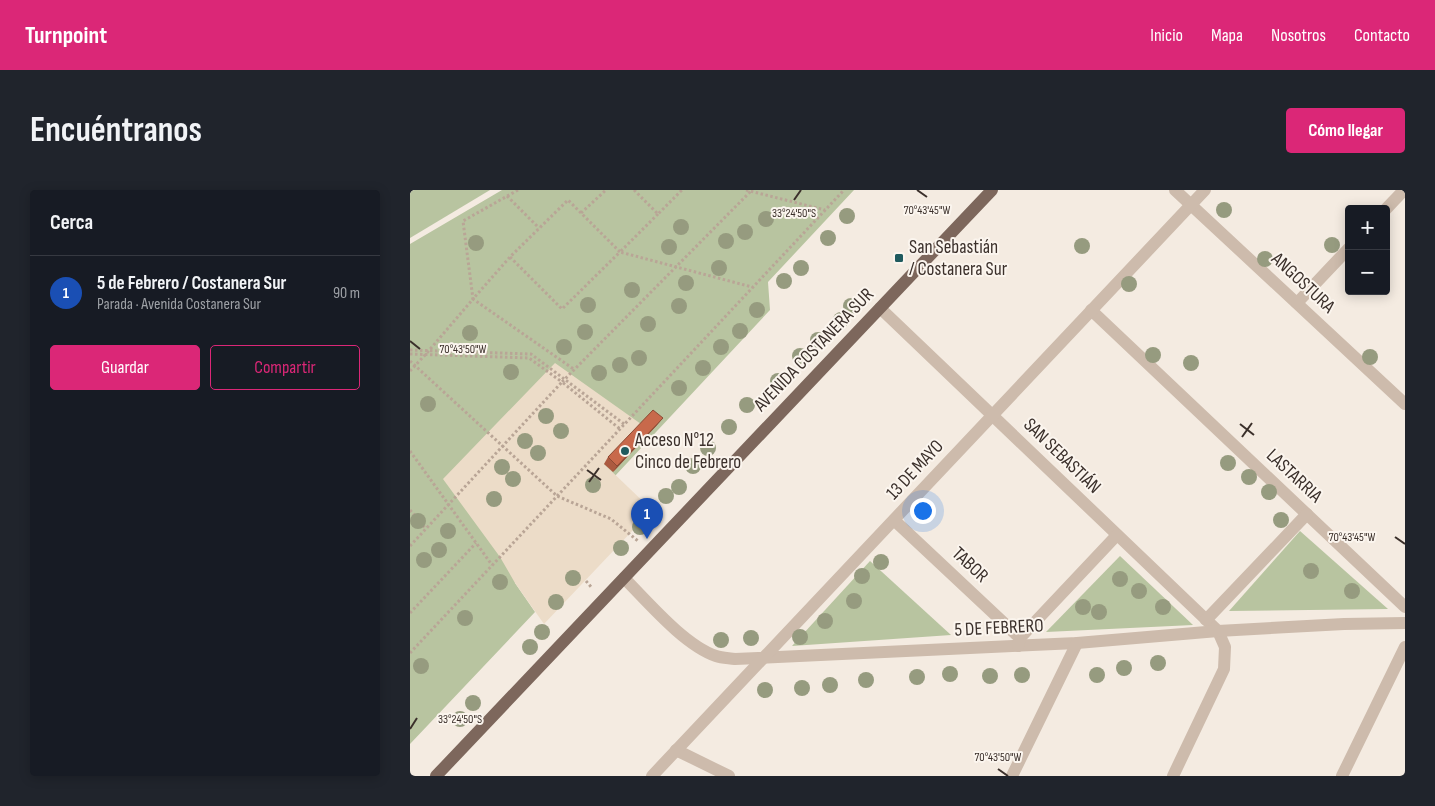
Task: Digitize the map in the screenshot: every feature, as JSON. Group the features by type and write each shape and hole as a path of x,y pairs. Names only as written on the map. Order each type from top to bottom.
{"main road":[{"name":"AVENIDA COSTANERA SUR","path":"436,776 992,190"}],"street":[{"name":"ANGOSTURA","path":"1175,190 1405,404"},
{"name":"13 DE MAYO","path":"652,776 1205,190"},
{"path":"1390,205 1403,194"},
{"path":"1297,303 1347,250"},
{"name":"SAN SEBASTIÁN","path":"880,308 1218,631"},
{"name":"LASTARRIA","path":"1091,310 1405,607"},
{"path":"1206,620 1307,514"},
{"name":"TABOR","path":"894,520 1019,642"},
{"path":"1019,642 1117,535"},
{"name":"5 DE FEBRERO","path":"624,578 682,635 716,656 735,659 1019,642 1077,643 1218,631 1344,624 1405,623"},
{"path":"1173,776 1224,668 1224,647 1218,631"},
{"path":"1012,776 1077,643"},
{"path":"1342,776 1403,655"},
{"path":"676,750 729,776"}],"path":[{"path":"518,190 463,221 472,299 574,370"},
{"path":"581,213 606,190"},
{"path":"634,190 658,214"},
{"path":"510,257 562,309 682,190"},
{"path":"410,546 574,370 750,190 826,210"},
{"path":"410,653 844,190"},
{"path":"507,196 539,228"},
{"path":"410,371 510,257 568,200 620,252 753,287"},
{"path":"410,350 531,354 620,428"},
{"path":"410,354 428,352"},
{"path":"410,361 557,496 611,519 650,550"},
{"path":"564,381 624,424"},
{"path":"410,451 492,565"},
{"path":"410,510 426,529"},
{"path":"410,613 476,543"}],"green space":[{"path":"410,190 490,190 410,238"},
{"path":"502,190 854,190 768,282 770,310 515,583 535,612 410,744 410,244"},
{"path":"1300,531 1388,609 1229,611"},
{"path":"1120,556 1193,625 1046,632"},
{"path":"870,561 951,635 792,646"}],"shaded area":[{"path":"555,363 641,424 604,464 652,510 544,624 515,583 500,557 443,479"}],"building":[{"name":"Acceso N°12 Cinco de Febrero","path":"653,410 663,418 617,466 608,457"}],"place":[{"name":"San Sebastián / Costanera Sur","path":"899,258"},
{"name":"Acceso N°12 Cinco de Febrero","path":"625,451"},
{"name":"5 de Febrero / Costanera Sur","path":"647,539"}]}
